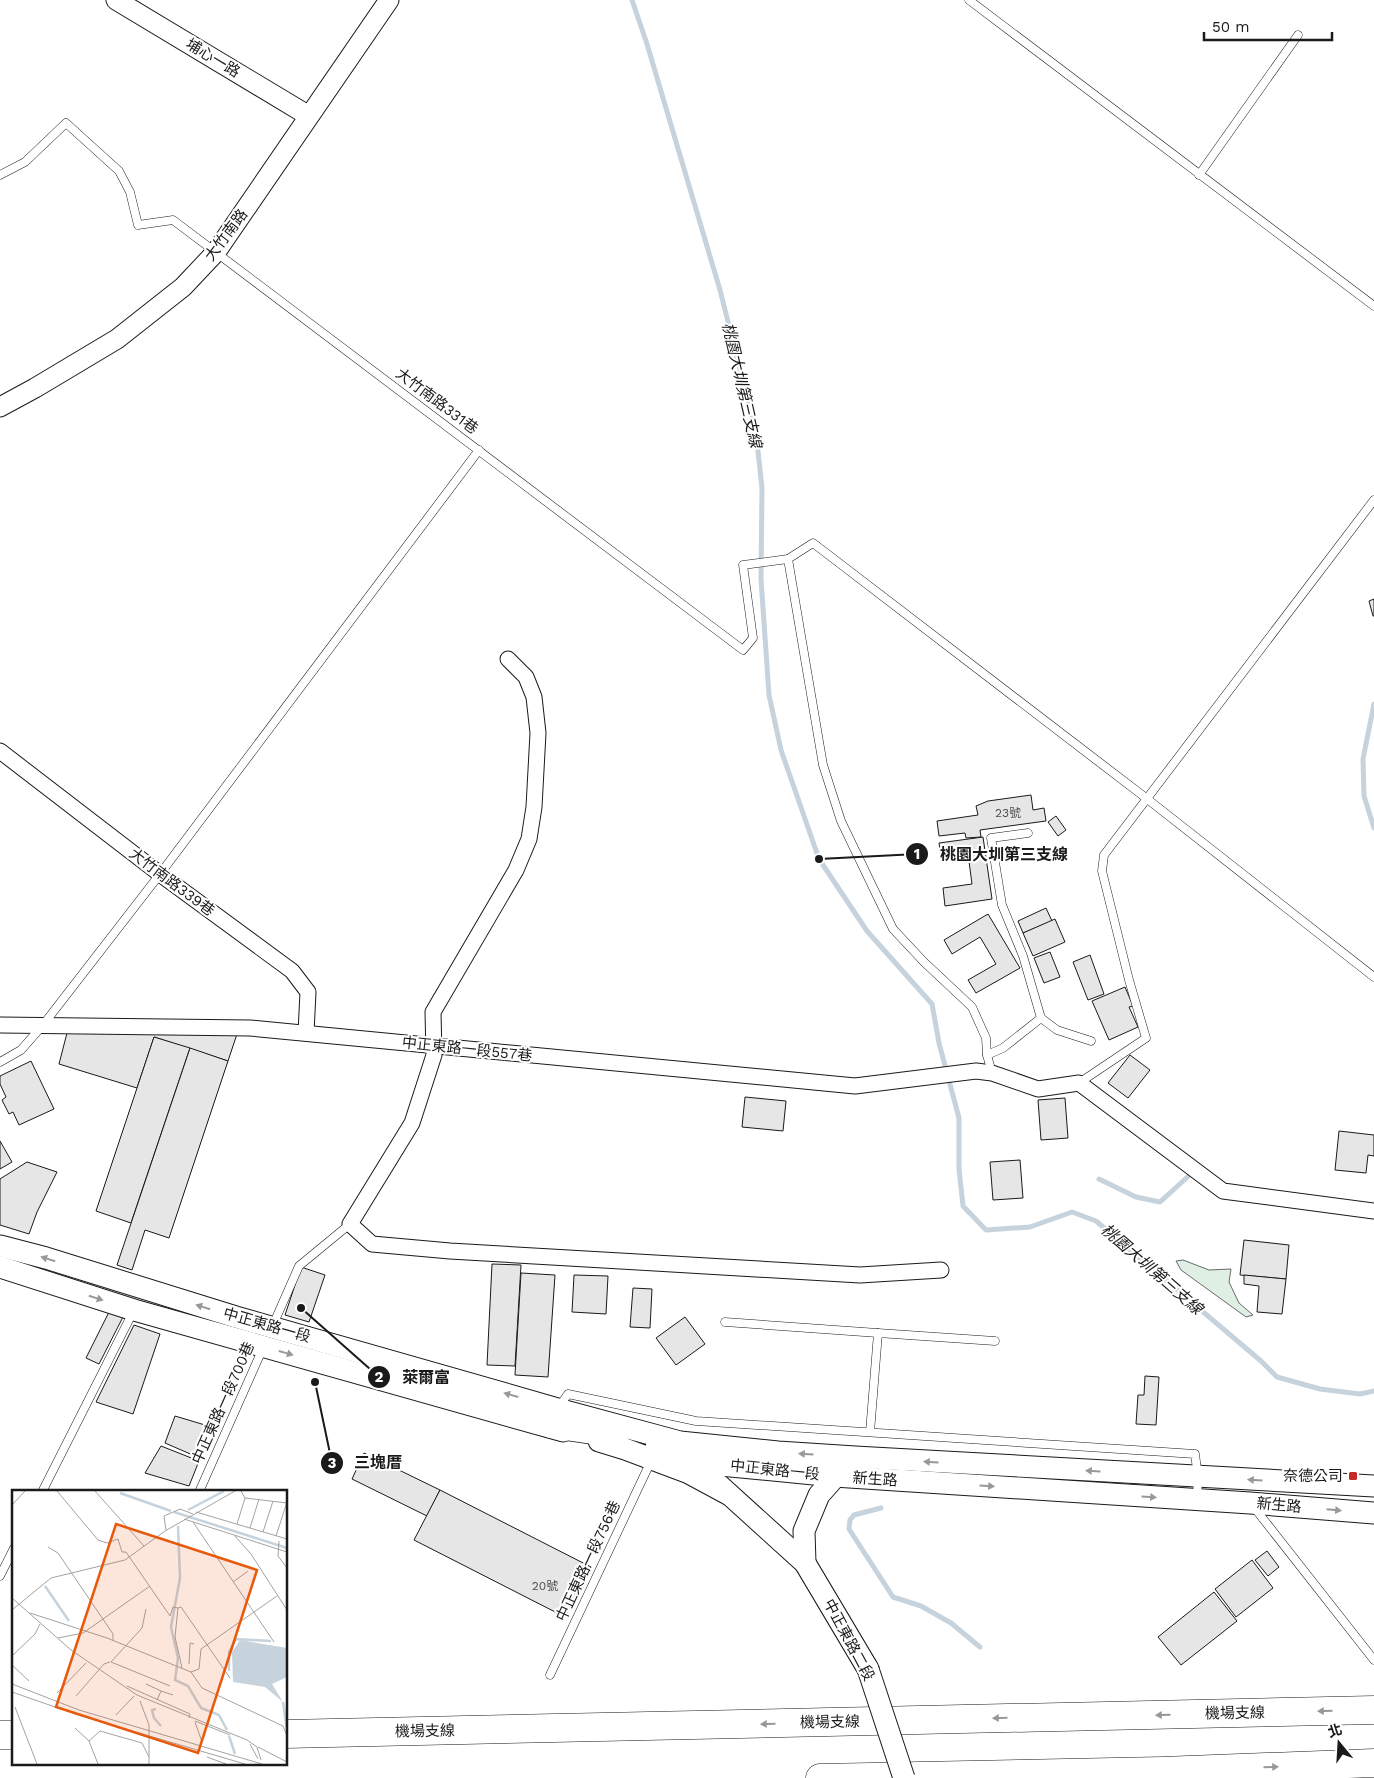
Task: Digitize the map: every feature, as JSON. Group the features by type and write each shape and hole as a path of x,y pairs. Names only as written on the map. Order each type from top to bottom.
{"highway":[{"name":"機場支線","path":"288,1734 1374,1710"},
{"path":"820,1778 1162,1771 1374,1763"},
{"path":"1162,1771 1238,1778"}],"main road":[{"name":"中正東路一段","path":"0,1246 46,1258 236,1317 268,1336"},
{"name":"中正東路一段","path":"0,1267 134,1310 268,1336 632,1439 699,1463 834,1476"},
{"name":"中正東路一段","path":"554,1418 680,1442 778,1452 854,1457"},
{"name":"中正東路一段","path":"554,1418 625,1449 689,1473 728,1494"},
{"name":"中正東路一段","path":"680,1442 728,1494 805,1563"},
{"name":"新生路","path":"834,1476 854,1457 1374,1486"},
{"name":"中正東路一段","path":"805,1563 804,1531 819,1495 834,1476"},
{"name":"新生路","path":"834,1476 1250,1503 1374,1513"},
{"name":"中正東路二段","path":"805,1563 868,1669 904,1778"}],"street":[{"name":"埔心一路","path":"116,0 309,116"},
{"name":"大竹南路","path":"0,406 35,388 117,339 183,287 216,252 389,0"},
{"path":"508,659 526,677 534,697 538,733 534,807 529,839 516,870 433,1012 434,1055 412,1123 350,1224 372,1244 450,1251 860,1275 941,1270"},
{"name":"大竹南路339巷","path":"0,751 160,874 292,971 308,992 306,1033"},
{"name":"中正東路一段557巷","path":"0,1025 250,1028 855,1086 976,1072 992,1073 1038,1089 1079,1083"},
{"path":"1079,1083 1223,1191 1374,1212"}],"lane":[{"path":"969,0 1374,306"},
{"path":"1200,175 1298,35"},
{"name":"大竹南路331巷","path":"0,175 25,162 66,123 119,171 130,192 138,225 173,220 742,650 753,638 743,565 788,559"},
{"path":"0,1062 21,1050 43,1025 160,874 479,450"},
{"path":"1079,1083 1146,1038 1129,980 1102,871 1104,855 1374,500"},
{"path":"992,1073 987,1055 986,1038 972,1007 924,962 893,929 841,821 823,765 788,559 813,543 1146,798 1374,977"},
{"path":"1028,833 991,838 1002,905 1023,956 1040,1018 1057,1030 1091,1041"},
{"path":"987,1055 1003,1048 1040,1018"},
{"name":"中正東路一段700巷","path":"200,1490 299,1266 350,1224"},
{"path":"43,1490 134,1310"},
{"path":"725,1322 996,1341"},
{"path":"870,1432 878,1333"},
{"path":"554,1418 568,1394 696,1421 1195,1454 1198,1477 1197,1500"},
{"name":"中正東路一段756巷","path":"550,1675 652,1459"},
{"path":"1250,1503 1374,1660"},
{"path":"0,1576 12,1552"}],"green space":[{"path":"1183,1260 1209,1270 1231,1269 1229,1282 1239,1303 1253,1315 1246,1317 1181,1270 1176,1261"}],"building":[{"path":"1374,599 1374,616 1373,616 1369,601"},
{"path":"1031,795 1033,810 1044,808 1046,821 980,830 981,837 966,838 965,833 939,836 937,821 978,815 976,806 988,801"},
{"path":"1056,816 1066,830 1058,836 1048,822"},
{"path":"983,837 992,899 945,906 943,888 972,884 968,854 941,857 939,843"},
{"path":"1046,908 1052,921 1023,933 1018,921"},
{"path":"988,914 1020,968 976,993 968,980 996,964 980,937 952,954 944,940"},
{"path":"1055,919 1065,942 1033,956 1023,933"},
{"path":"1050,952 1060,977 1044,983 1034,958"},
{"path":"1090,955 1104,994 1088,1000 1073,962"},
{"path":"1125,987 1133,1006 1129,1007 1138,1027 1109,1040 1092,1001"},
{"path":"67,1033 237,1034 228,1061 154,1037 137,1088 59,1064"},
{"path":"154,1037 190,1048 131,1223 96,1211"},
{"path":"190,1048 228,1061 169,1238 145,1230 132,1270 117,1265"},
{"path":"1130,1055 1150,1070 1128,1098 1108,1083"},
{"path":"31,1061 54,1109 19,1125 13,1112 9,1114 2,1100 6,1097 0,1084 0,1076"},
{"path":"745,1097 786,1101 783,1131 742,1127"},
{"path":"1065,1098 1068,1138 1041,1140 1038,1100"},
{"path":"1339,1131 1374,1135 1374,1156 1368,1155 1366,1173 1335,1170"},
{"path":"0,1141 12,1162 0,1169"},
{"path":"1020,1160 1023,1198 993,1200 990,1162"},
{"path":"27,1162 57,1172 37,1212 29,1234 0,1225 0,1179"},
{"path":"1244,1240 1289,1245 1286,1279 1240,1275"},
{"path":"492,1264 521,1265 515,1366 487,1365"},
{"path":"301,1267 325,1275 309,1322 285,1315"},
{"path":"521,1273 555,1275 548,1377 515,1375"},
{"path":"574,1275 608,1276 606,1314 572,1312"},
{"path":"1244,1275 1286,1279 1282,1314 1257,1312 1259,1286 1244,1284"},
{"path":"633,1288 652,1289 650,1328 630,1327"},
{"path":"110,1310 123,1317 99,1364 86,1358"},
{"path":"685,1317 705,1344 676,1365 656,1338"},
{"path":"134,1325 160,1334 133,1414 96,1402"},
{"path":"1145,1376 1159,1377 1156,1425 1136,1424 1138,1395 1144,1395"},
{"path":"175,1416 205,1425 195,1456 165,1443"},
{"path":"161,1446 199,1461 189,1486 145,1473"},
{"path":"364,1453 440,1490 427,1516 352,1479"},
{"path":"440,1490 591,1567 565,1617 414,1540"},
{"path":"1267,1551 1279,1567 1268,1576 1255,1560"},
{"path":"1252,1560 1273,1588 1236,1617 1215,1589"},
{"path":"1214,1592 1237,1621 1181,1665 1158,1637"}],"waterway":[{"name":"桃園大圳第三支線","path":"632,0 647,44 720,290 756,433 762,488 761,579 769,695 781,750 819,859 867,931 932,1004 939,1043 959,1118 959,1169 963,1206 986,1230 1030,1227 1072,1212 1096,1221 1261,1361 1277,1377 1320,1389 1360,1394 1374,1391"},
{"path":"1374,704 1363,759 1364,796 1374,828"},
{"path":"1099,1179 1136,1197 1160,1202 1193,1172"},
{"path":"881,1508 854,1515 850,1520 849,1529 893,1597 921,1606 951,1623 980,1647"}],"place":[{"name":"桃園大圳第三支線","path":"819,859"},
{"name":"萊爾富","path":"301,1308"},
{"name":"三塊厝","path":"315,1382"},
{"name":"奈德公司","path":"1353,1476"}]}
